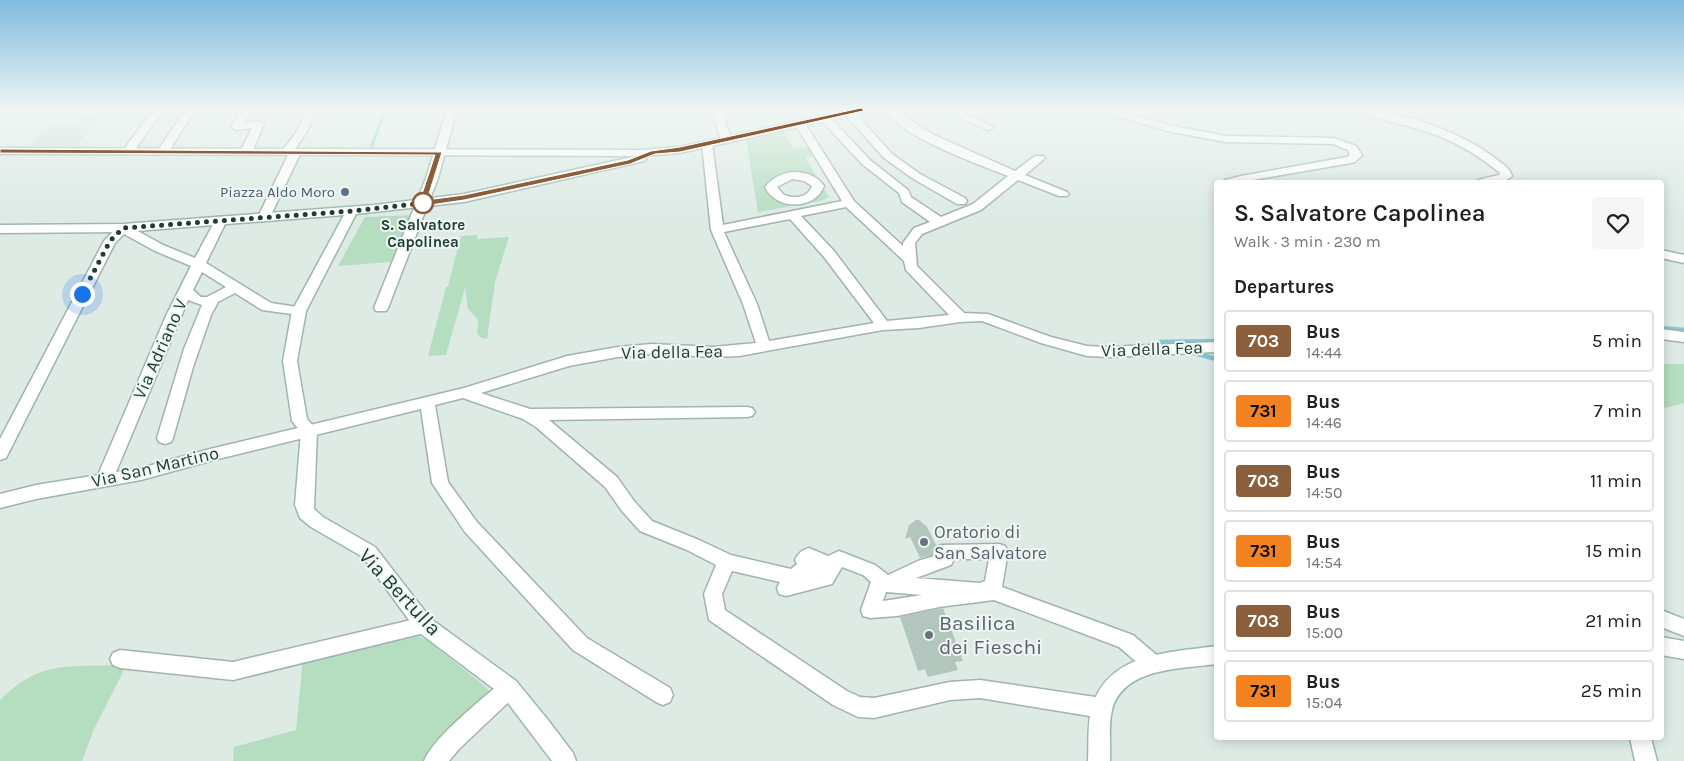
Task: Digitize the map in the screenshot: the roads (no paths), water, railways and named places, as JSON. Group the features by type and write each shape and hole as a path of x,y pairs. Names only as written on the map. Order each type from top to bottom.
{"street":[{"path":"128,152 133,146"},
{"path":"163,152 167,146"},
{"path":"246,152 249,146"},
{"path":"264,217 294,146"},
{"path":"381,308 423,203 442,146"},
{"path":"0,151 598,154 654,152 697,146"},
{"path":"707,146 717,230 750,304 764,347"},
{"path":"813,146 849,203 909,258"},
{"path":"851,146 866,162 904,192 906,199 939,222"},
{"path":"879,146 888,156 925,182 961,201"},
{"path":"947,146 1016,176 1064,194"},
{"path":"1238,180 1351,160 1356,155 1352,148 1346,146"},
{"path":"1467,146 1505,172 1506,176 1503,178 1492,180"},
{"path":"0,229 123,228 352,211 423,203 464,198 630,162 654,152"},
{"path":"580,172 633,153"},
{"path":"597,166 600,159 598,154"},
{"path":"960,318 911,267 909,243 918,231 977,207 1039,158"},
{"path":"904,192 923,187 925,182"},
{"path":"717,230 849,203"},
{"path":"308,430 300,422 290,361 299,311 352,211"},
{"path":"793,215 829,254 883,326"},
{"name":"Via Adriano V","path":"104,480 173,316 221,220"},
{"path":"123,228 159,248 200,265 266,307 299,311"},
{"path":"0,454 110,241 123,228"},
{"path":"186,291 199,302 212,300 234,288"},
{"path":"165,438 186,366 206,310 212,300"},
{"name":"Via della Fea","path":"427,401 464,393 566,361 618,352 652,350 714,352 764,347 883,326 919,324 960,318 983,317 1046,340 1087,351 1109,352 1214,348"},
{"path":"1664,334 1684,337"},
{"path":"464,393 529,415 542,423 611,482 628,506 646,526 693,544 726,562 795,578 807,565 804,560 809,554 829,565 839,558 869,570 886,584"},
{"path":"427,401 440,483 471,527 580,644 663,695"},
{"name":"Via San Martino","path":"0,501 36,492 141,474 427,401"},
{"path":"529,415 747,412"},
{"name":"Via Bertulla","path":"308,430 304,505 306,513 317,522 370,552 424,625 509,688 541,726 565,761"},
{"path":"886,584 924,566 945,560 942,552 999,551 994,586 980,591"},
{"path":"726,562 713,594 716,614 840,698 858,706 874,708 950,691 980,688 1102,708"},
{"path":"980,591 982,595 939,599 897,608 870,610 879,584 995,592 1126,641 1153,664"},
{"path":"1664,619 1684,628"},
{"path":"120,660 233,672 424,625"},
{"path":"1664,647 1684,650"},
{"path":"1099,761 1102,708 1115,685 1136,669 1153,664 1214,655"},
{"path":"435,761 457,736 509,688"},
{"path":"1641,740 1646,761"}],"waterway":[{"path":"1664,328 1684,330"},
{"path":"1160,342 1214,341"},
{"path":"1187,351 1214,358"}],"place":[{"name":"Piazza Aldo Moro","path":"345,192"},
{"name":"S. Salvatore Capolinea","path":"423,203"},
{"name":"Oratorio di San Salvatore","path":"924,542"},
{"name":"Basilica dei Fieschi","path":"929,635"}]}
